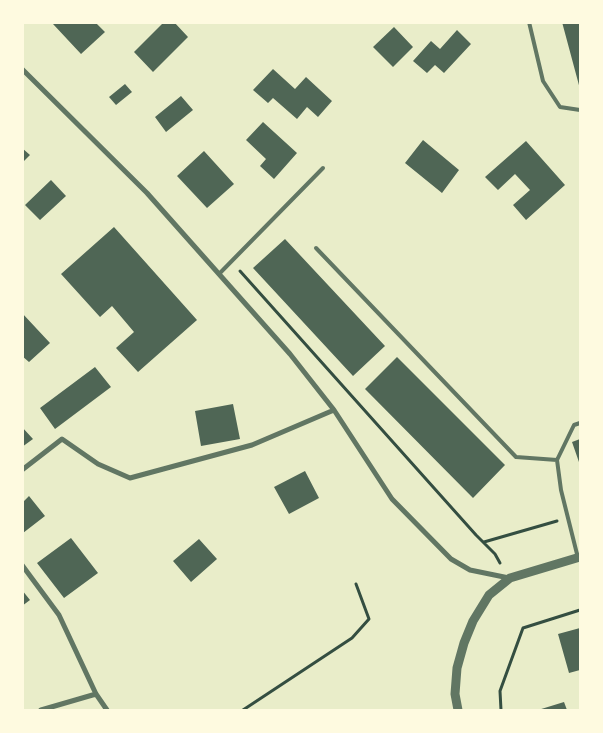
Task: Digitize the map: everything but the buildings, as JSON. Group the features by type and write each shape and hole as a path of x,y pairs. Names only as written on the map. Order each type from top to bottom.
{"street":[{"path":"22,69 147,192 290,354 334,410 392,500 451,559 470,570 510,578"},
{"path":"22,470 62,439 98,464 130,478 252,445 334,410"},
{"path":"458,710 455,694 457,668 464,643 489,595 510,578 579,557"},
{"path":"22,565 59,616 96,694 107,710"},
{"path":"41,710 96,694"}],"lane":[{"path":"529,22 543,81 560,107 580,110"},
{"path":"219,274 323,168"},
{"path":"316,248 516,457 556,460"},
{"path":"579,557 561,490 556,460 574,425 580,423"}],"path":[{"path":"231,262 495,554 510,578"},
{"path":"483,542 568,518"},
{"path":"243,710 352,638 368,619 356,584"},
{"path":"501,710 500,691 523,628 580,610"}]}
